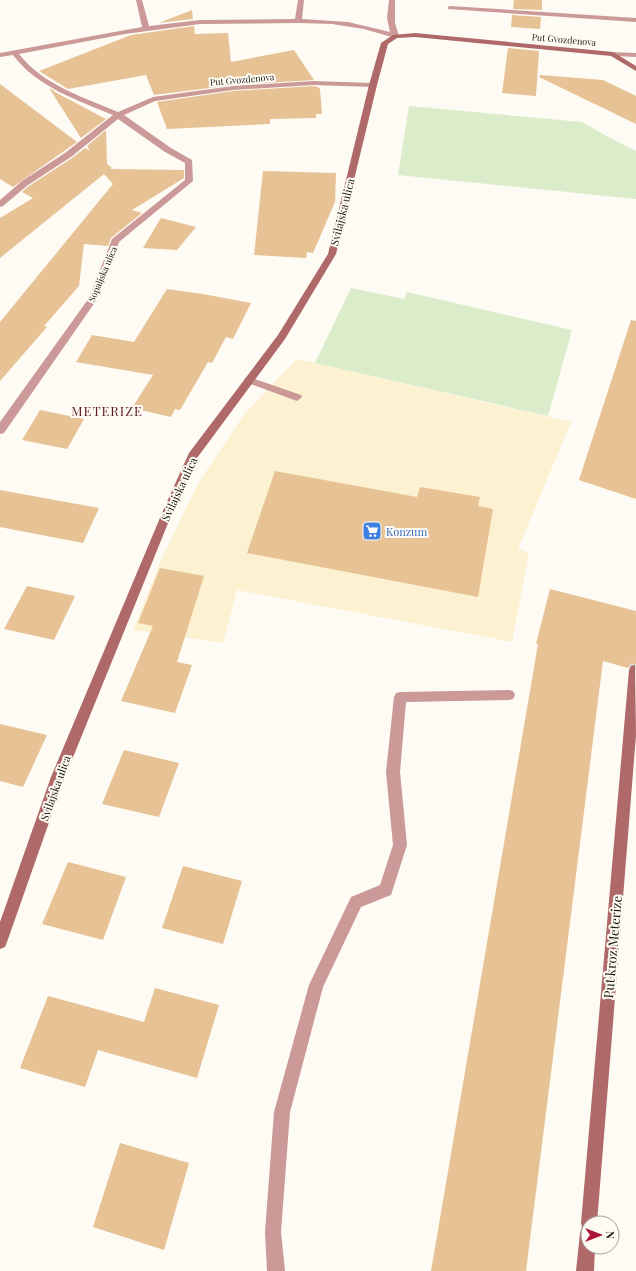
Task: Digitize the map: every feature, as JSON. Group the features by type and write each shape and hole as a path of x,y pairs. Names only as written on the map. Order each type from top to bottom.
{"street":[{"path":"139,0 146,29"},
{"path":"298,20 301,0"},
{"path":"392,0 391,28 395,36"},
{"path":"450,8 636,20"},
{"name":"Put Gvozdenova","path":"0,55 90,38 200,22 298,20 362,26 395,36 429,36 636,55"},
{"name":"Svilajska ulica","path":"0,942 58,777 170,506 193,456 289,327 332,254 373,85 385,43 388,39 395,36"},
{"name":"Sopaljska ulica","path":"0,430 94,298 115,241 189,181 189,162 168,150 118,115 52,86 24,65 15,53"},
{"path":"613,54 636,69"},
{"name":"Put Gvozdenova","path":"118,115 153,99 234,88 313,83 373,85"},
{"path":"0,204 68,155 118,115"},
{"path":"249,380 298,397"},
{"name":"Put kroz Meterize","path":"590,1215 635,670"},
{"path":"276,1271 273,1232 282,1112 316,985 356,902 386,890 400,845 393,772 400,697 509,695"},
{"path":"585,1271 586,1255"}],"shaded area":[{"path":"297,359 571,422 518,549 529,553 512,642 237,590 223,643 133,630 161,560 199,482 245,413"}],"green space":[{"path":"409,106 582,122 636,151 636,199 398,175"},
{"path":"351,288 404,299 407,292 572,330 548,416 315,363"}],"building":[{"path":"514,0 542,0 542,10 513,9"},
{"path":"192,10 193,19 159,23"},
{"path":"512,15 541,17 540,29 511,27"},
{"path":"194,26 195,34 228,33 231,62 294,50 314,80 233,85 154,95 146,75 68,89 39,71 131,35"},
{"path":"508,48 539,51 536,96 502,93"},
{"path":"540,75 603,80 636,96 636,124 539,77"},
{"path":"0,84 77,142 13,187 0,179"},
{"path":"313,86 320,89 322,114 316,114 316,118 270,119 270,124 167,129 157,102 233,91"},
{"path":"49,88 55,91 53,91 106,119 81,138"},
{"path":"106,130 107,164 112,168 110,169 184,170 184,178 132,210 142,213 111,238 108,246 84,244 79,286 44,326 47,327 0,381 0,322 113,184 104,174 0,258 0,218 33,198 22,192 29,186 85,148 90,151 87,146"},
{"path":"263,171 336,173 335,202 313,253 307,252 306,258 254,255"},
{"path":"161,218 196,227 177,250 143,248"},
{"path":"167,289 251,303 233,339 226,337 212,363 208,362 180,410 175,409 171,417 132,408 153,375 76,362 92,335 134,342"},
{"path":"631,320 636,321 636,499 579,480"},
{"path":"40,410 84,419 67,449 22,440"},
{"name":"Konzum","path":"275,471 417,497 420,487 480,497 478,506 493,509 478,597 247,553"},
{"path":"0,490 99,508 83,543 0,527"},
{"path":"160,568 204,576 177,662 192,665 175,713 121,701 153,626 138,623"},
{"path":"27,586 75,596 54,640 4,629"},
{"path":"550,589 636,611 636,664 631,665 628,668 603,661 526,1271 431,1271 538,644 536,644"},
{"path":"0,724 47,735 23,787 0,781"},
{"path":"124,750 179,763 159,817 102,804"},
{"path":"68,862 126,877 103,940 42,924"},
{"path":"183,866 242,881 223,944 162,928"},
{"path":"155,988 219,1005 197,1078 98,1050 85,1087 20,1068 48,996 144,1022"},
{"path":"120,1143 189,1163 164,1250 93,1227"}],"tunnel":[{"path":"635,670 636,664"}],"place":[{"name":"Konzum","path":"372,531"}],"district":[{"name":"METERIZE","path":"107,410"}]}
